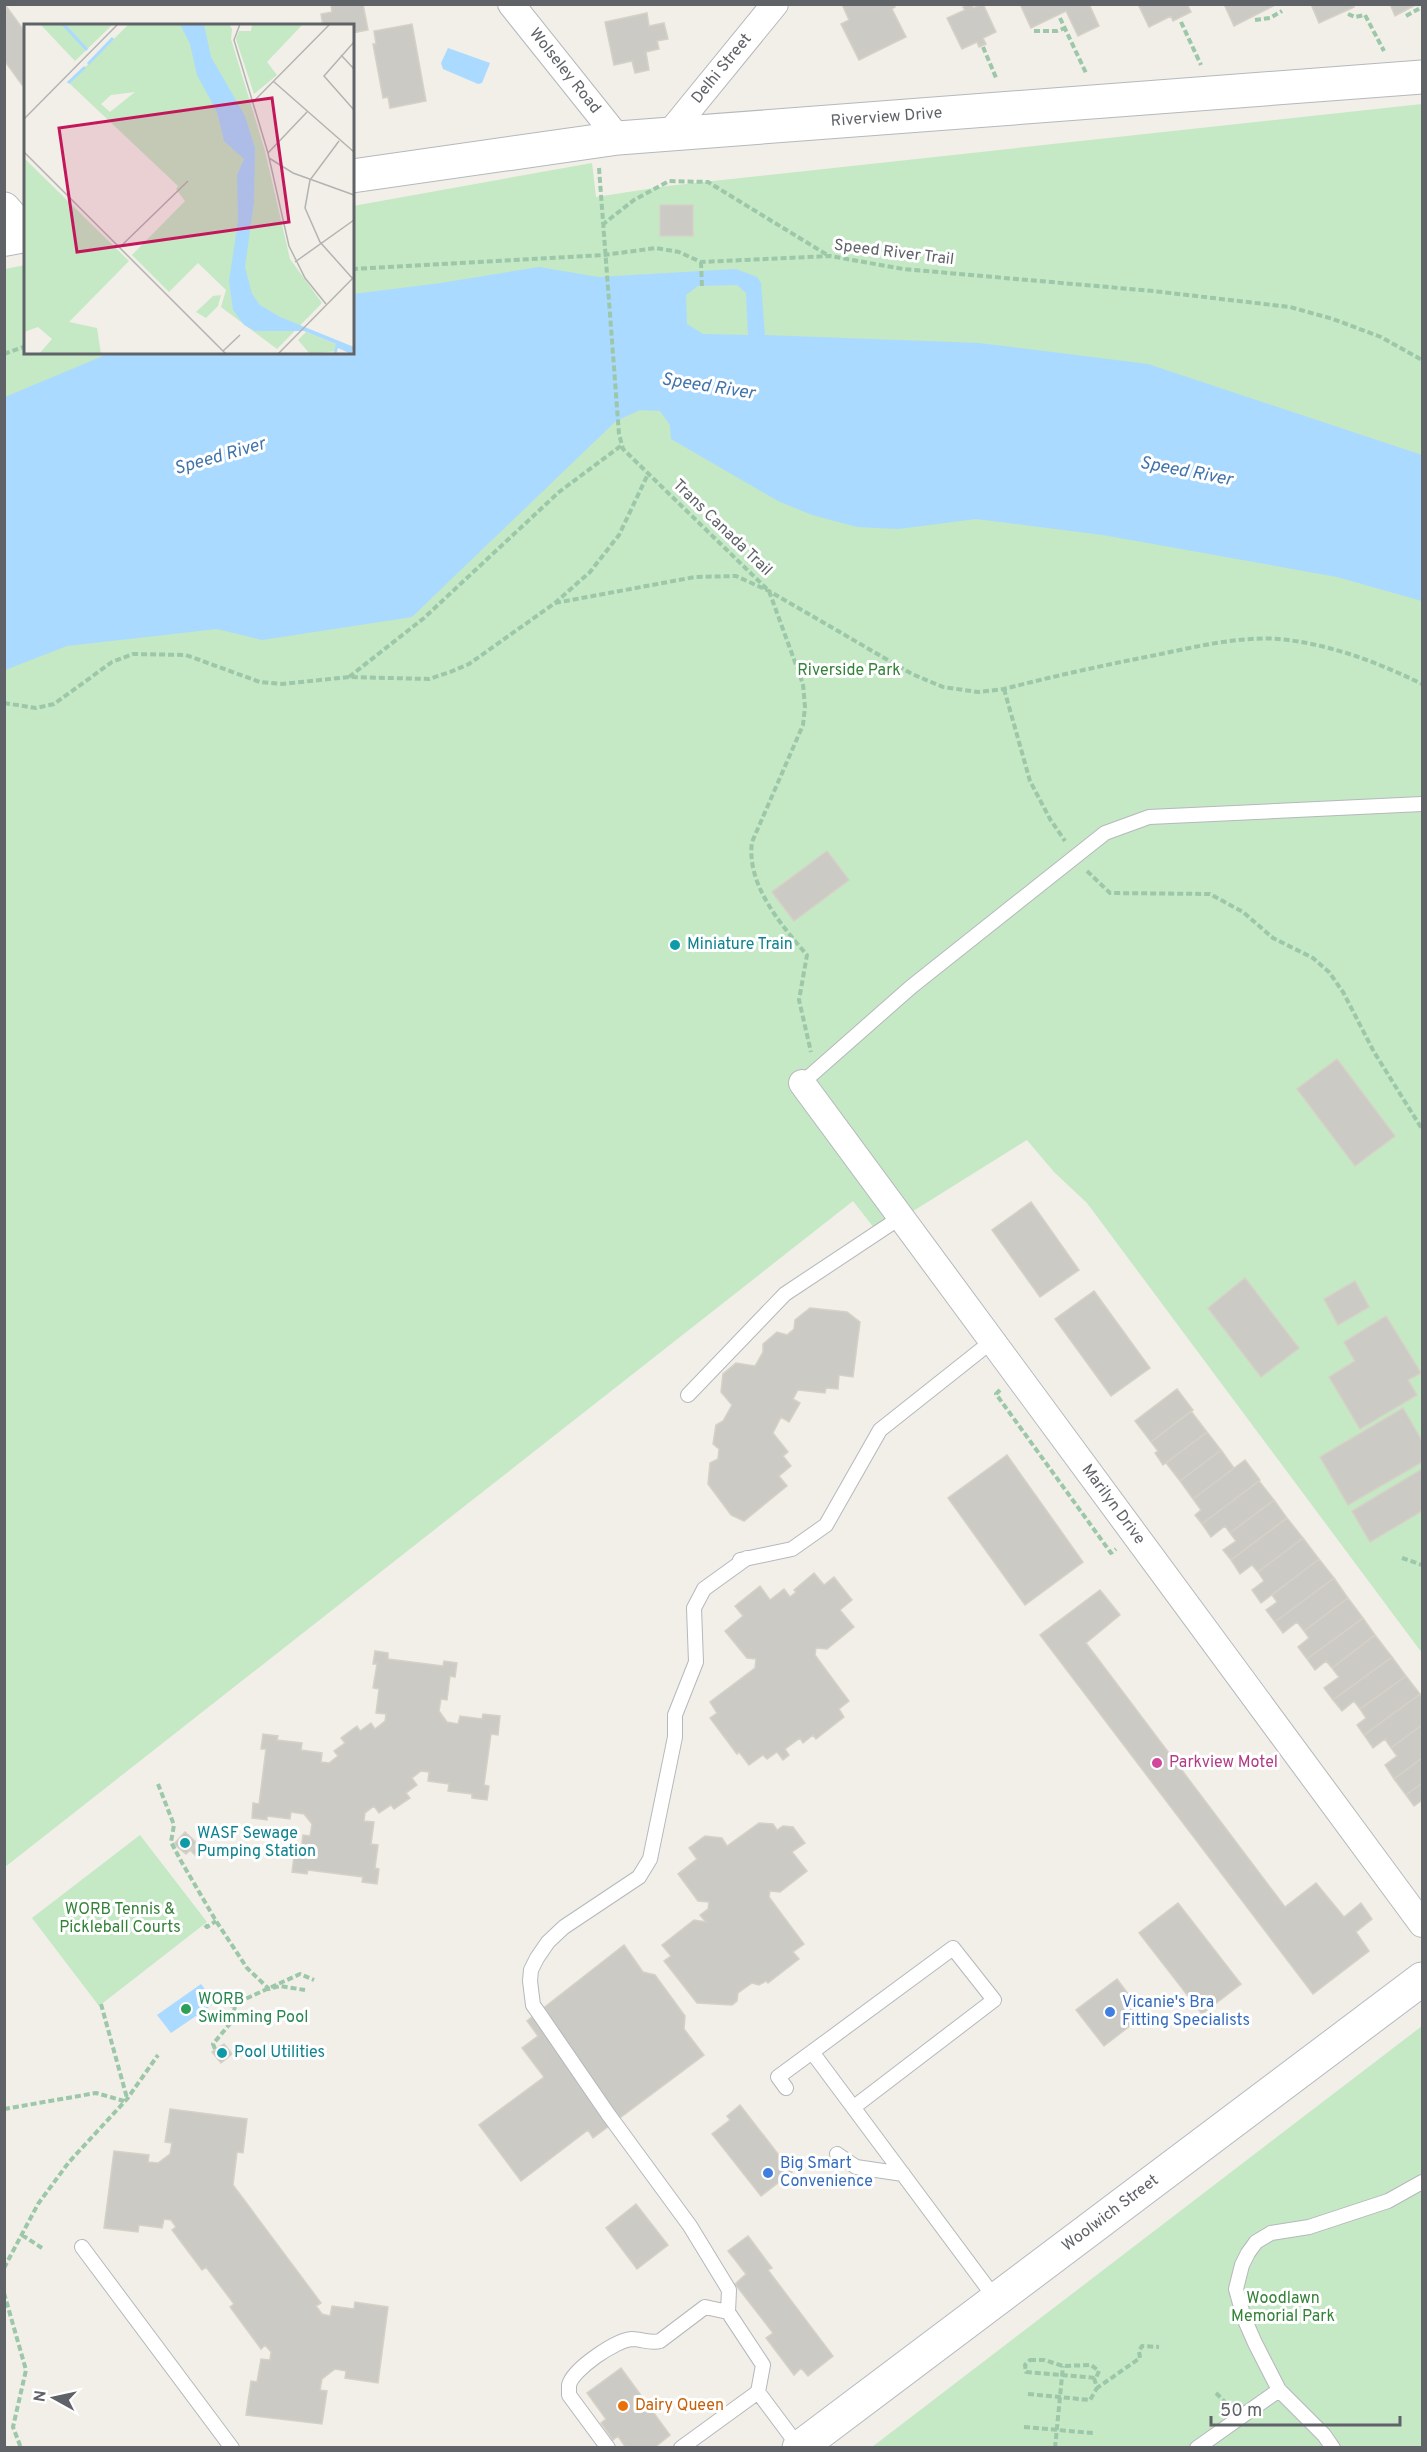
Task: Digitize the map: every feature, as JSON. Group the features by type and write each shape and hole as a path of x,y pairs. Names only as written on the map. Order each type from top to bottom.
{"street":[{"name":"Wolseley Road","path":"512,4 608,140"},
{"name":"Delhi Street","path":"669,134 775,4"},
{"name":"Riverview Drive","path":"354,176 608,140 669,134 1422,77"},
{"path":"4,208 24,234"},
{"path":"4,243 24,238"},
{"name":"Marilyn Drive","path":"802,1083 1422,1924"},
{"name":"Woolwich Street","path":"799,2447 1422,1979"}],"lane":[{"path":"802,1083 911,987 1105,833 1149,817 1422,804"},
{"path":"688,1395 785,1294 901,1217"},
{"path":"719,1568 747,1558 792,1549 826,1525 880,1430 991,1342"},
{"path":"681,2448 758,2392 763,2365 728,2312 729,2290 690,2226 608,2114 533,2005 530,1981 531,1970 548,1942 564,1927 639,1877 650,1859 675,1737 675,1715 696,1662 694,1608 704,1589 747,1558"},
{"path":"786,2088 778,2077 953,1948 994,2000 854,2107"},
{"path":"812,2052 995,2298"},
{"path":"837,2154 856,2167 903,2174"},
{"path":"1333,2448 1324,2435 1279,2390 1248,2327 1236,2289 1242,2265 1256,2242 1271,2233 1309,2227 1388,2201 1421,2186"},
{"path":"82,2247 232,2448"},
{"path":"608,2448 570,2395 569,2384 578,2371 614,2345 631,2339 656,2343 660,2341 705,2307 728,2312"},
{"path":"1197,2448 1279,2390"},
{"path":"758,2392 799,2447"}],"path":[{"path":"1406,16 1422,7"},
{"path":"1255,20 1270,18 1282,11"},
{"path":"1348,14 1355,17 1365,15 1384,52"},
{"path":"1060,18 1086,74"},
{"path":"1181,22 1201,65"},
{"path":"1034,30 1057,31 1065,28"},
{"path":"983,47 998,80"},
{"name":"Trans Canada Trail","path":"608,140 602,225 619,434 623,449 769,591 803,684 806,707 803,725 752,842 750,855 756,879 770,904 807,955 799,1000 813,1059 802,1083"},
{"path":"602,225 634,200 669,182 688,180 708,182 830,256"},
{"name":"Speed River Trail","path":"354,269 604,255 656,248 679,252 701,262 830,256 903,268 1153,291 1290,307 1334,319 1381,337 1422,360"},
{"path":"701,262 702,288"},
{"path":"4,354 24,347"},
{"path":"349,677 424,618 559,492 622,445"},
{"path":"4,703 36,708 54,704 112,662 133,654 186,655 260,682 282,684 349,677 429,679 450,672 469,664 555,603 590,572 619,535 648,474"},
{"path":"555,603 695,577 736,576 769,591 882,657 933,683 968,691 1004,689 1184,649 1227,642 1277,639 1338,650 1362,657 1422,684"},
{"path":"1004,689 1030,780 1050,819 1091,876 1110,893 1210,894 1243,912 1273,938 1313,958 1329,972 1343,992 1374,1052 1422,1129"},
{"path":"1402,1558 1422,1565"},
{"path":"158,1784 174,1825 171,1842 216,1921 247,1968 268,1987 280,1986 305,1990"},
{"path":"205,1925 207,1927 216,1921"},
{"path":"230,2006 300,1974 314,1980"},
{"path":"101,2004 127,2098"},
{"path":"215,2049 213,2044 233,2020 235,2004"},
{"path":"4,2268 38,2204 69,2162 127,2098 158,2055"},
{"path":"4,2109 96,2093 122,2102 127,2098"},
{"path":"22,2235 42,2248"},
{"path":"4,2293 26,2370 13,2427 21,2448"},
{"path":"1028,2394 1090,2400 1097,2388 1140,2358 1139,2351 1142,2346 1159,2346"},
{"path":"1030,2360 1044,2360 1063,2366 1091,2365 1099,2371 1094,2378 1026,2372 1025,2365 1030,2360"},
{"path":"1055,2448 1063,2366"},
{"path":"1094,2378 1097,2388"},
{"path":"1024,2427 1093,2433"}],"green space":[{"name":"Riverside Park","path":"1422,104 1422,1653 1087,1203 1054,1172 1027,1140 878,1233 853,1201 5,1867 5,269 24,265 24,354 354,354 354,206 592,163 596,197 667,186"},
{"name":"WORB Tennis & Pickleball Courts","path":"140,1835 207,1922 99,2006 32,1918"},
{"name":"Woodlawn Memorial Park","path":"1422,2026 1422,2447 872,2447"}],"water":[{"path":"448,48 490,63 482,83 478,84 443,69 441,63"},
{"name":"Speed River","path":"539,267 598,277 736,269 757,277 761,283 765,335 979,343 1148,364 1422,455 1422,601 1337,577 1103,535 976,519 898,529 857,527 812,515 778,501 671,439 670,425 660,411 640,410 616,421 412,617 262,640 217,629 67,646 5,670 5,397 108,354 354,354 354,294","holes":["737,285 746,293 748,335 703,334 687,324 686,295 698,286"]},
{"name":"WORB Swimming Pool","path":"201,1984 215,2003 171,2033 157,2015"}],"building":[{"path":"331,4 363,4 368,30 354,33 354,24 323,24 321,14 332,12"},
{"path":"842,4 893,4 895,7 892,9 906,37 859,60 841,24 849,20"},
{"path":"972,4 973,8 983,4 996,32 983,38 986,44 979,47 977,42 962,49 947,18 965,10 963,7"},
{"path":"1020,4 1089,4 1099,26 1078,36 1066,11 1031,28"},
{"path":"1138,4 1187,4 1191,12 1173,21 1171,16 1149,27"},
{"path":"1224,4 1277,4 1234,26"},
{"path":"1311,4 1353,4 1354,7 1319,23"},
{"path":"1390,4 1417,4 1395,16"},
{"path":"6,6 24,30 24,84 22,85 4,60"},
{"path":"647,13 649,26 664,23 668,39 657,41 659,49 646,52 649,70 635,73 632,61 614,65 605,22"},
{"path":"412,24 426,101 390,108 388,97 383,98 373,44 376,44 374,31"},
{"path":"660,205 693,205 693,236 660,236"},
{"path":"827,851 849,880 794,921 772,892"},
{"path":"1337,1059 1395,1136 1355,1166 1297,1089"},
{"path":"1031,1202 1079,1270 1040,1297 992,1230"},
{"path":"1245,1278 1299,1348 1261,1377 1208,1308"},
{"path":"1355,1281 1369,1307 1338,1325 1324,1299"},
{"path":"1094,1291 1150,1368 1111,1396 1055,1319"},
{"path":"810,1308 847,1312 860,1322 853,1377 839,1375 838,1389 826,1388 825,1393 798,1390 793,1399 800,1403 789,1422 781,1417 773,1433 788,1452 783,1456 791,1466 779,1476 787,1486 744,1521 731,1515 708,1484 710,1463 718,1459 719,1449 713,1444 716,1425 723,1421 732,1405 721,1392 723,1374 736,1363 755,1366 763,1352 763,1344 777,1332 787,1335 794,1329 795,1320"},
{"path":"1386,1316 1421,1373 1408,1380 1417,1395 1360,1429 1329,1377 1355,1361 1344,1342"},
{"path":"1177,1389 1193,1410 1151,1442 1135,1421"},
{"path":"1403,1408 1422,1441 1422,1462 1348,1505 1320,1457"},
{"path":"1191,1411 1207,1432 1163,1465 1155,1453 1158,1451 1151,1442"},
{"path":"1207,1432 1221,1450 1180,1481 1166,1463"},
{"path":"1221,1450 1234,1468 1193,1499 1180,1481"},
{"path":"1007,1455 1083,1562 1025,1605 948,1498"},
{"path":"1245,1460 1260,1480 1202,1524 1195,1515 1201,1510 1193,1499"},
{"path":"1422,1469 1422,1511 1370,1542 1352,1511"},
{"path":"1259,1481 1274,1500 1230,1533 1225,1526 1211,1537 1202,1524"},
{"path":"1274,1500 1287,1518 1231,1560 1223,1550 1236,1541 1230,1533"},
{"path":"1287,1518 1303,1538 1258,1572 1252,1565 1240,1574 1231,1560"},
{"path":"1303,1538 1319,1559 1261,1603 1252,1590 1264,1581 1258,1572"},
{"path":"1319,1559 1334,1578 1275,1622 1266,1610 1277,1602 1272,1595"},
{"path":"814,1573 824,1585 834,1577 852,1600 840,1610 854,1627 827,1649 816,1648 815,1655 849,1701 839,1709 844,1717 816,1739 813,1735 803,1743 800,1738 785,1749 789,1755 783,1760 777,1752 767,1759 763,1755 749,1765 739,1752 737,1754 710,1718 717,1713 710,1702 755,1668 756,1659 747,1658 725,1631 743,1616 735,1606 760,1586 770,1600 784,1589 790,1597 796,1592 794,1590"},
{"path":"1334,1578 1348,1598 1304,1631 1297,1622 1283,1633 1275,1622"},
{"name":"Parkview Motel","path":"1100,1590 1120,1615 1086,1643 1285,1907 1316,1883 1344,1917 1361,1903 1372,1919 1356,1932 1369,1951 1313,1994 1040,1635"},
{"path":"1348,1598 1363,1618 1307,1659 1298,1647 1309,1638 1304,1631"},
{"path":"1363,1618 1375,1635 1332,1668 1326,1661 1315,1670 1307,1659"},
{"path":"1375,1635 1392,1657 1333,1700 1324,1688 1339,1677 1332,1668"},
{"path":"375,1651 388,1653 388,1659 443,1666 444,1661 457,1663 455,1677 450,1676 447,1700 441,1699 439,1711 447,1722 458,1724 460,1716 482,1719 483,1714 500,1716 498,1735 491,1734 484,1785 489,1786 487,1800 472,1798 472,1794 448,1791 449,1784 428,1781 429,1772 421,1771 412,1778 417,1785 406,1793 410,1798 394,1809 391,1805 379,1813 374,1806 365,1813 364,1821 374,1822 371,1844 378,1845 375,1868 379,1869 377,1884 362,1882 363,1877 308,1870 307,1874 292,1872 294,1857 300,1858 303,1835 310,1836 312,1824 304,1814 291,1812 290,1819 267,1816 267,1820 252,1818 253,1803 259,1804 266,1749 261,1749 263,1734 278,1736 277,1740 302,1743 301,1750 322,1753 321,1762 329,1763 338,1756 334,1751 345,1743 341,1738 357,1726 360,1731 371,1723 375,1729 385,1721 386,1714 376,1713 379,1689 373,1688 377,1664 373,1664"},
{"path":"1392,1657 1406,1676 1360,1709 1354,1701 1342,1711 1333,1700"},
{"path":"1406,1676 1420,1694 1364,1735 1357,1725 1366,1718 1360,1709"},
{"path":"1420,1694 1422,1697 1422,1725 1391,1748 1385,1739 1373,1748 1364,1735"},
{"path":"1422,1725 1422,1758 1394,1779 1385,1765 1397,1756 1391,1748"},
{"path":"1422,1758 1422,1783 1406,1795 1394,1779"},
{"path":"1422,1783 1422,1800 1414,1806 1406,1795"},
{"path":"759,1823 773,1824 777,1830 783,1826 793,1827 805,1843 792,1852 807,1871 780,1892 770,1891 769,1897 804,1944 793,1952 799,1959 768,1983 766,1981 759,1985 752,1983 738,1993 737,2001 732,2005 697,2003 664,1961 671,1956 662,1945 694,1920 706,1922 700,1915 708,1909 709,1902 698,1901 678,1874 697,1859 689,1848 705,1836 722,1838 727,1846"},
{"name":"WASF Sewage Pumping Station","path":"185,1832 197,1843 186,1854 174,1844"},
{"path":"197,1845 203,1851 197,1857 191,1851"},
{"path":"1178,1903 1241,1984 1202,2014 1139,1933"},
{"path":"624,1945 643,1972 655,1975 685,2016 684,2029 704,2055 593,2138 588,2130 521,2181 479,2125 544,2077 522,2048 538,2036 527,2021"},
{"name":"Vicanie's Bra Fitting Specialists","path":"1117,1979 1144,2015 1104,2046 1076,2010"},
{"name":"Pool Utilities","path":"224,2044 232,2054 221,2063 212,2052"},
{"path":"740,2105 792,2172 761,2196 712,2134 730,2120 727,2116"},
{"path":"170,2109 247,2119 243,2153 237,2152 233,2185 321,2303 316,2306 322,2314 330,2316 332,2306 354,2309 355,2302 388,2307 378,2383 345,2378 346,2371 335,2369 322,2379 320,2390 327,2391 322,2424 246,2415 251,2381 257,2382 261,2359 270,2360 271,2352 265,2345 261,2349 230,2307 234,2304 206,2267 202,2270 172,2230 176,2227 171,2220 164,2219 162,2228 139,2225 138,2232 104,2228 114,2151 149,2155 148,2162 158,2163 170,2154 172,2143 165,2142"},
{"path":"636,2204 668,2245 637,2269 606,2228"},
{"path":"748,2236 772,2268 768,2270 833,2356 808,2376 801,2368 794,2375 766,2338 773,2333 735,2284 746,2274 728,2251"},
{"name":"Dairy Queen","path":"621,2368 670,2435 654,2448 626,2448 618,2436 613,2440 601,2423 606,2419 587,2393"}],"place":[{"name":"Miniature Train","path":"675,945"},
{"name":"Parkview Motel","path":"1157,1763"},
{"name":"WASF Sewage Pumping Station","path":"185,1843"},
{"name":"WORB Swimming Pool","path":"186,2009"},
{"name":"Vicanie's Bra Fitting Specialists","path":"1110,2012"},
{"name":"Pool Utilities","path":"222,2053"},
{"name":"Big Smart Convenience","path":"768,2173"},
{"name":"Dairy Queen","path":"623,2406"}]}
